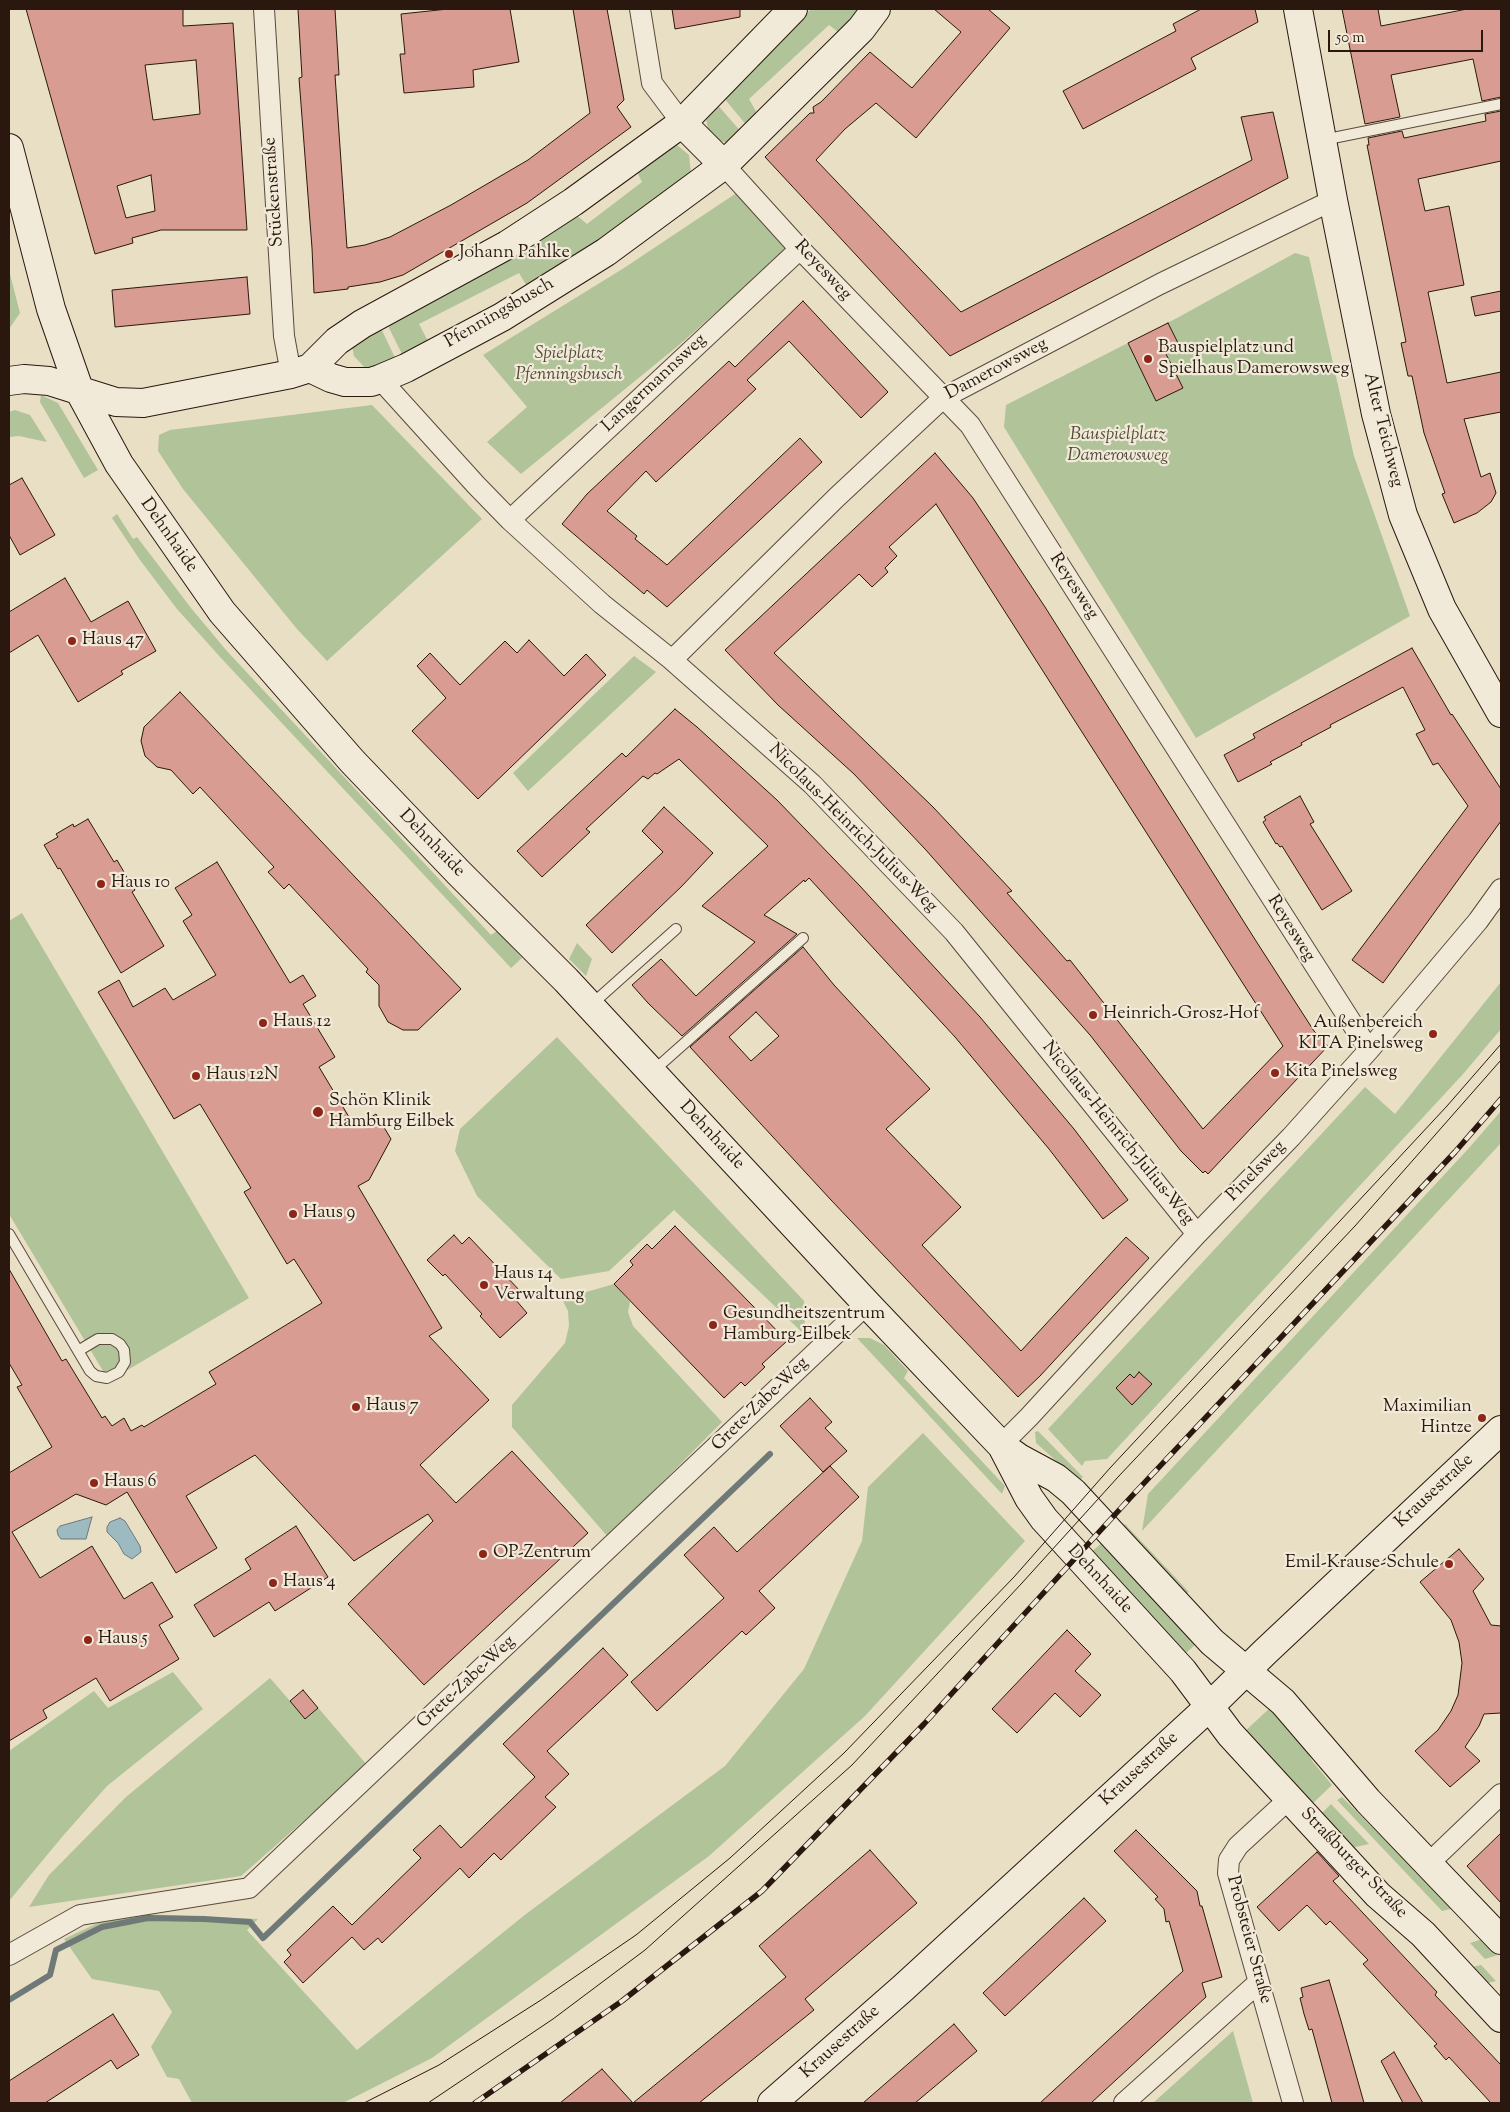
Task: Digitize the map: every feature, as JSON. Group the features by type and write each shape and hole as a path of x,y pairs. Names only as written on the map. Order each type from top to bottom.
{"main road":[{"path":"9,381 36,379 49,381 116,402 142,403 301,371 337,341 362,324 508,246 573,202 682,123 793,9"},
{"name":"Pfenningsbusch","path":"301,371 345,382 371,382 380,379 406,368 502,317 606,252 724,165 861,28 876,9"},
{"name":"Alter Teichweg","path":"1298,9 1333,200 1376,414 1403,515 1442,609 1501,713"},
{"path":"682,123 724,165"},
{"name":"Dehnhaide","path":"9,148 51,309 80,392 119,464 222,612 352,761 590,1006 1002,1445 1019,1458 1056,1478 1073,1492 1212,1642 1246,1671"},
{"name":"Krausestraße","path":"788,2098 903,1988 1209,1707 1501,1430"},
{"name":"Dehnhaide","path":"1002,1445 1029,1498 1044,1519 1183,1671 1209,1707"},
{"path":"1246,1671 1283,1702 1368,1800 1501,1940"},
{"name":"Straßburger Straße","path":"1209,1707 1230,1734 1378,1895 1423,1934 1501,2018"}],"street":[{"name":"Stückenstraße","path":"264,9 284,336 301,371"},
{"path":"640,9 652,83 682,123"},
{"name":"Reyesweg","path":"724,165 800,249 970,425 1368,1050"},
{"name":"Damerowsweg","path":"672,660 837,497 943,398 1160,284 1333,200"},
{"name":"Langermannsweg","path":"510,520 800,249"},
{"name":"Nicolaus-Heinrich-Julius-Weg","path":"380,379 510,520 602,604 672,660 812,784 954,932 1197,1234"},
{"name":"Pinelsweg","path":"1002,1445 1197,1234 1277,1152 1368,1050 1478,921 1501,889"},
{"name":"Grete-Zabe-Weg","path":"9,1955 80,1915 249,1888 868,1304"},
{"path":"1428,1864 1501,1794"},
{"name":"Probsteier Straße","path":"1290,1799 1238,1846 1229,1860 1228,1873 1293,2103"},
{"path":"1124,2103 1259,1982"}],"lane":[{"path":"1322,140 1501,104"},
{"path":"590,1006 676,929"},
{"path":"652,1072 803,938"},
{"path":"9,1234 78,1351 90,1371 102,1378 114,1376 125,1362 124,1350 120,1344 112,1339 98,1339 78,1351"}],"green space":[{"path":"811,9 860,9 841,34 829,25 749,99 758,115 748,127 723,97"},
{"path":"715,102 743,134 729,142 724,142 717,140 708,130 706,118"},
{"path":"664,145 677,145 689,155 691,173 616,231 528,288 519,273 419,324 430,345 404,358 385,320 574,213 587,224 642,182 638,174 638,166"},
{"name":"Spielplatz Pfenningsbusch","path":"738,192 787,250 679,345 521,474 487,442 527,407 483,355 624,268"},
{"name":"Bauspielplatz Damerowsweg","path":"1295,253 1309,257 1354,456 1410,616 1196,738 1004,427 1006,405 1177,318"},
{"path":"9,270 20,313 9,329"},
{"path":"379,324 396,360 371,369 365,368 354,356 352,346"},
{"path":"41,395 58,403 98,470 84,478 40,402"},
{"path":"372,405 482,519 327,661 297,629 183,489 158,451 159,435 170,430"},
{"path":"15,410 30,415 47,442 19,436 9,437 9,412"},
{"path":"117,514 133,539 137,537 191,608 226,650 491,935 497,931 522,958 511,968 177,609 140,560 112,518"},
{"path":"634,656 656,672 528,791 513,773"},
{"path":"22,913 249,1298 109,1381 9,1214 9,921"},
{"path":"577,943 592,959 586,976 569,959"},
{"path":"1501,982 1501,1029 1464,1073 1107,1459 1085,1461 1082,1466 1048,1429 1365,1087 1395,1114"},
{"path":"557,1037 804,1301 805,1335 674,1210 609,1271 561,1279 477,1196 455,1151 460,1129"},
{"path":"1501,1111 1501,1143 1142,1531 1148,1494 1469,1148"},
{"path":"614,1284 630,1302 628,1312 633,1326 722,1422 608,1537 512,1427 512,1405 565,1343 569,1326 568,1311 562,1299"},
{"path":"857,1338 870,1338 884,1345 908,1371 904,1378 1005,1486 1002,1494"},
{"path":"1038,1431 1083,1477 1079,1481 1036,1443 1035,1432"},
{"path":"923,1433 1025,1541 865,1716 709,1856 432,2058 343,2103 192,2103 179,2079 167,2077 151,2047 172,2012 159,1991 92,1979 64,1939 100,1922 143,1914 258,1919 247,1930 357,2050 526,1914 725,1766 804,1669 862,1541 868,1487"},
{"path":"1125,1524 1189,1592 1185,1594 1122,1527"},
{"path":"1103,1542 1197,1643 1185,1654 1090,1553"},
{"path":"173,1672 203,1709 107,1786 9,1901 9,1751 94,1691 108,1708"},
{"path":"270,1678 290,1701 303,1690 367,1765 241,1876 29,1907 49,1875 126,1797"},
{"path":"1271,1707 1298,1737 1313,1762 1332,1785 1311,1805 1243,1733"},
{"path":"1342,1797 1398,1853 1445,1890 1459,1907 1442,1911 1337,1800"},
{"path":"1331,1804 1369,1844 1351,1848 1320,1815"},
{"path":"1486,1938 1501,1954 1485,1959 1470,1943"},
{"path":"1481,1965 1496,1981 1479,1985 1464,1969"},
{"path":"1233,2031 1253,2103 1153,2103"}],"water":[{"path":"92,1517 86,1539 61,1539 58,1535 57,1530 60,1526"},
{"path":"120,1518 125,1521 140,1546 141,1552 132,1559 124,1554 118,1543 107,1532 110,1522"}],"building":[{"path":"26,9 183,9 183,26 233,23 247,230 161,230 132,238 133,243 95,254","holes":["196,60 200,114 153,120 145,65","151,175 155,211 126,218 117,186"]},
{"path":"298,9 335,9 339,75 335,75 347,248 365,245 390,237 451,205 528,160 590,113 573,9 607,9 624,100 617,107 631,127 527,203 403,275 380,282 348,287 348,289 314,293 299,78 302,77"},
{"path":"448,9 510,9 519,62 473,70 474,87 404,93 400,54 405,54 401,14"},
{"path":"672,9 740,9 740,17 675,29"},
{"path":"934,9 988,9 1010,28 916,138 876,103 845,129 816,160 961,312 1252,160 1241,117 1273,112 1288,178 950,356 765,157 810,113 814,113 813,107 821,102 870,52 912,88 961,32"},
{"path":"1201,9 1255,9 1258,22 1191,58 1196,69 1083,129 1063,91 1176,31 1173,24"},
{"path":"1342,9 1378,9 1381,26 1467,9 1501,9 1501,97 1482,101 1473,59 1391,75 1400,117 1365,124"},
{"path":"1501,111 1501,161 1418,179 1425,211 1449,206 1464,285 1428,292 1447,383 1501,372 1501,412 1464,419 1481,477 1490,473 1496,493 1491,502 1477,513 1454,523 1442,494 1445,493 1424,433 1412,376 1408,376 1401,343 1406,342 1367,145 1369,145 1368,138 1402,131 1404,138 1486,121 1485,114"},
{"path":"247,277 250,314 115,327 112,290"},
{"path":"1501,291 1501,311 1475,316 1471,297"},
{"path":"803,301 888,392 861,418 789,341 747,380 756,389 656,482 646,471 607,511 637,536 635,539 667,565 800,438 822,462 667,607 647,590 644,594 562,524 587,494 729,361 735,367"},
{"name":"Bauspielplatz und Spielhaus Damerowsweg","path":"1168,323 1179,345 1165,352 1183,388 1156,401 1128,343"},
{"path":"935,453 973,498 1045,607 1314,1031 1328,1046 1208,1174 1205,1171 1203,1173 1181,1151 1090,1035 925,849 854,774 778,705 725,650","holes":["936,504 1283,1046 1203,1129 1070,960 1067,961 1007,893 1012,891 933,807 774,653 859,574 872,587 888,572 885,568 897,556 889,547"]},
{"path":"22,478 55,535 20,555 9,535 9,485"},
{"name":"Haus 47","path":"65,578 91,622 128,601 156,651 121,671 123,674 78,702 38,635 9,653 9,612"},
{"path":"529,640 564,676 586,654 606,675 478,799 412,731 446,698 417,666 430,653 460,685 505,641 517,653"},
{"path":"1412,648 1451,715 1501,789 1501,821 1383,983 1352,960 1468,806 1438,763 1433,765 1416,734 1425,730 1403,687 1330,725 1331,727 1301,743 1302,745 1270,762 1272,764 1238,782 1224,755 1255,738 1253,734"},
{"path":"180,692 461,989 418,1030 403,1030 388,1022 379,1006 379,985 366,972 368,969 289,884 284,889 268,872 274,867 200,787 193,794 171,770 157,767 145,756 141,741 144,727"},
{"path":"675,709 777,800 860,886 980,1017 1074,1129 1128,1200 1103,1219 1049,1149 955,1037 809,878 805,882 804,880 764,915 797,934 682,1036 648,1003 632,985 661,959 696,996 755,942 702,906 768,846 679,759 648,779 643,776 586,829 590,832 542,877 517,851 622,753 626,757"},
{"path":"1300,796 1314,822 1310,824 1352,891 1322,910 1282,846 1280,847 1276,844 1263,822 1266,820 1264,817"},
{"path":"664,807 713,853 682,886 612,953 586,925 663,852 642,831"},
{"name":"Haus 10","path":"88,819 114,862 117,860 135,890 132,892 164,946 121,973 60,868 58,869 44,845 58,837 56,834 73,824 74,827"},
{"path":"217,862 290,983 303,975 316,996 303,1004 335,1057 319,1067 355,1127 376,1114 391,1139 369,1180 358,1186 442,1328 429,1336 489,1400 420,1465 456,1503 512,1451 588,1533 424,1685 348,1604 433,1521 428,1514 354,1561 255,1455 186,1496 217,1548 176,1573 127,1492 106,1505 76,1494 12,1532 40,1578 92,1546 124,1599 152,1582 173,1617 159,1625 179,1659 110,1701 96,1678 43,1710 47,1718 9,1741 9,1473 52,1447 17,1387 22,1385 9,1363 9,1269 62,1361 66,1359 102,1418 105,1416 112,1426 124,1418 131,1431 142,1425 144,1427 216,1384 209,1372 322,1303 294,1259 287,1264 244,1192 251,1188 200,1104 174,1119 98,992 119,980 133,1007 165,988 173,1000 216,975 183,921 192,915 175,888"},
{"path":"803,947 834,985 930,1089 886,1129 961,1207 922,1245 1021,1351 1126,1237 1149,1258 1040,1376 1018,1397 831,1200 690,1047","holes":["756,1012 779,1036 751,1061 729,1037"]},
{"name":"Gesundheitszentrum Hamburg-Eilbek","path":"675,1226 787,1341 762,1364 765,1367 745,1386 741,1382 724,1398 614,1284 633,1265 630,1261 647,1244 652,1249"},
{"name":"Haus 14 Verwaltung","path":"454,1235 462,1244 469,1237 522,1293 515,1299 527,1313 500,1338 480,1316 482,1314 445,1274 443,1276 427,1260"},
{"path":"1139,1372 1152,1384 1132,1405 1116,1388 1130,1374 1134,1378"},
{"path":"810,1398 832,1422 825,1428 847,1451 823,1472 780,1426"},
{"path":"830,1466 859,1497 759,1591 775,1608 746,1635 742,1631 657,1711 631,1682 724,1598 684,1555 714,1527 737,1552"},
{"name":"Haus 4","path":"296,1526 328,1577 275,1611 269,1602 214,1637 194,1605 251,1569 245,1559"},
{"path":"1459,1549 1484,1579 1473,1591 1491,1625 1501,1626 1501,1713 1484,1714 1479,1726 1465,1747 1480,1761 1450,1787 1415,1751 1438,1730 1451,1711 1458,1695 1462,1663 1459,1642 1451,1620 1420,1582"},
{"path":"1067,1630 1091,1654 1075,1671 1101,1695 1080,1717 1055,1693 1017,1733 992,1709"},
{"path":"603,1648 628,1675 547,1751 569,1774 545,1797 556,1807 501,1860 494,1853 469,1878 460,1868 382,1943 378,1938 364,1950 352,1937 303,1983 284,1962 291,1955 287,1950 333,1906 352,1925 421,1858 413,1850 440,1825 461,1848 535,1777 503,1744"},
{"path":"303,1690 318,1708 305,1719 290,1701"},
{"path":"1136,1830 1197,1891 1222,1977 1202,1983 1206,1997 1091,2103 1040,2103 1183,1971 1169,1921 1166,1922 1164,1909 1155,1899 1158,1897 1114,1851"},
{"path":"1501,1833 1501,1903 1467,1866"},
{"path":"870,1850 917,1903 805,1999 814,2010 699,2103 633,2103 786,1977 759,1946"},
{"path":"1317,1852 1339,1876 1333,1881 1437,1992 1435,1995 1501,2065 1501,2103 1491,2103 1449,2057 1446,2060 1434,2046 1437,2044 1363,1964 1368,1960 1330,1921 1326,1925 1307,1905 1279,1931 1257,1907"},
{"path":"1084,1898 1106,1921 1005,2016 983,1993"},
{"path":"1329,1980 1364,2103 1332,2103 1312,2029 1309,2030 1304,2014 1300,1998 1303,1997 1301,1988"},
{"path":"113,2014 139,2055 117,2069 111,2060 45,2103 9,2103 9,2081"},
{"path":"954,2024 977,2051 915,2103 863,2103"},
{"path":"1394,2052 1423,2103 1403,2103 1381,2061"},
{"path":"602,2069 633,2103 560,2103"}],"waterway":[{"path":"9,2000 50,1975 56,1950 102,1927 148,1918 250,1922 263,1938 770,1454"}],"tram line":[{"path":"364,2103 439,2065 541,2000 636,1935 730,1858 844,1753 1014,1577 1110,1468 1447,1106 1501,1044"},
{"path":"428,2103 553,2019 645,1950 852,1765 1118,1477 1355,1226 1501,1060"}],"railway":[{"path":"475,2103 622,2001 762,1891 924,1724 1131,1497 1455,1152 1501,1099"}],"place":[{"name":"Johann Pahlke","path":"449,254"},
{"name":"Bauspielplatz und Spielhaus Damerowsweg","path":"1148,359"},
{"name":"Haus 47","path":"72,641"},
{"name":"Haus 10","path":"101,884"},
{"name":"Heinrich-Grosz-Hof","path":"1093,1015"},
{"name":"Haus 12","path":"263,1023"},
{"name":"Außenbereich KITA Pinelsweg","path":"1433,1034"},
{"name":"Kita Pinelsweg","path":"1275,1073"},
{"name":"Haus 12N","path":"196,1076"},
{"name":"Schön Klinik Hamburg Eilbek","path":"318,1112"},
{"name":"Haus 9","path":"293,1214"},
{"name":"Haus 14 Verwaltung","path":"484,1285"},
{"name":"Gesundheitszentrum Hamburg-Eilbek","path":"713,1325"},
{"name":"Haus 7","path":"356,1407"},
{"name":"Maximilian Hintze","path":"1482,1418"},
{"name":"Haus 6","path":"94,1483"},
{"name":"OP-Zentrum","path":"483,1554"},
{"name":"Emil-Krause-Schule","path":"1449,1564"},
{"name":"Haus 4","path":"273,1583"},
{"name":"Haus 5","path":"88,1640"}]}
